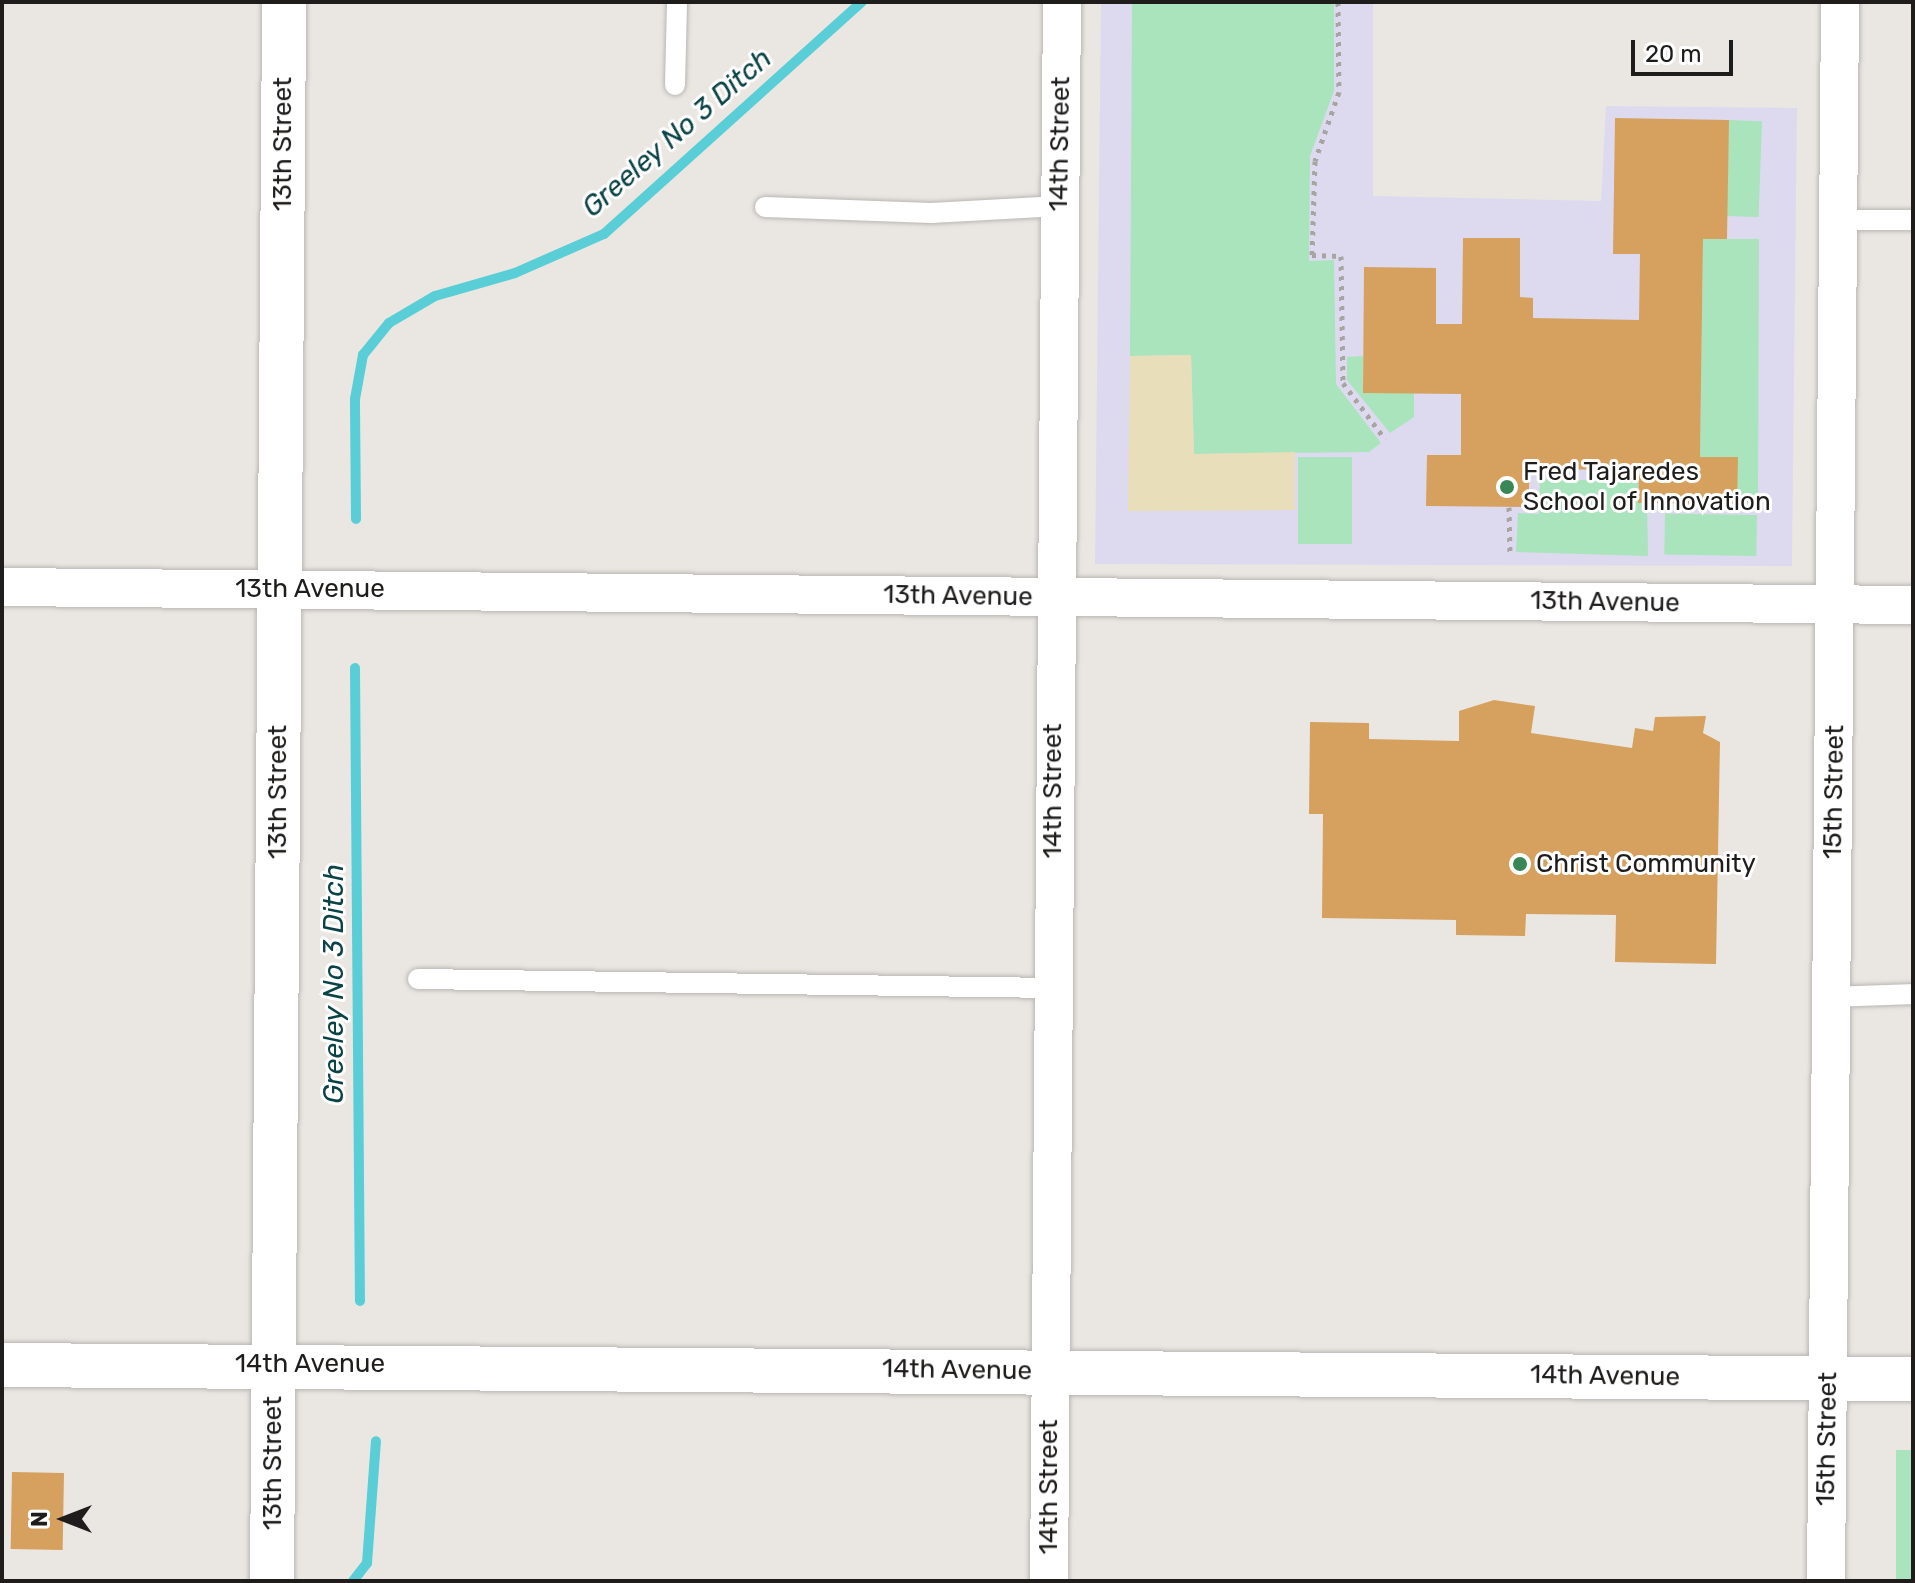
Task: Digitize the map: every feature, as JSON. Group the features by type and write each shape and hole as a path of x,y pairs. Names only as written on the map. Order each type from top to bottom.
{"street":[{"name":"13th Street","path":"272,1581 284,2"},
{"name":"14th Street","path":"1049,1581 1054,596 1062,2"},
{"name":"15th Street","path":"1826,1581 1840,2"},
{"name":"13th Avenue","path":"2,587 1913,605"},
{"name":"14th Avenue","path":"2,1365 274,1363 1913,1379"}],"lane":[{"path":"675,85 677,2"},
{"path":"765,207 931,213 1060,206"},
{"path":"1838,220 1913,220"},
{"path":"418,979 1052,988"},
{"path":"1832,997 1913,994"}],"path":[{"path":"1338,2 1339,92 1315,161 1312,255 1341,256 1343,383 1385,439"},
{"path":"1509,507 1510,556"}],"shaded area":[{"path":"1101,2 1373,2 1373,196 1601,201 1606,106 1797,108 1792,566 1095,564"}],"green space":[{"path":"1132,2 1334,2 1334,91 1310,156 1309,261 1334,260 1336,384 1381,443 1369,452 1194,454 1191,355 1130,356"},
{"path":"1729,120 1762,121 1759,217 1726,216"},
{"path":"1703,239 1759,239 1758,504 1737,504 1700,457"},
{"path":"1363,356 1363,393 1414,393 1414,417 1390,433 1347,380 1347,357"},
{"path":"1298,457 1352,457 1352,544 1298,544"},
{"path":"1540,479 1638,481 1638,502 1647,503 1648,556 1516,552 1518,513 1539,514"},
{"path":"1665,513 1757,515 1756,556 1664,554"},
{"path":"1896,1450 1913,1450 1913,1581 1896,1581"}],"sand":[{"path":"1191,355 1194,454 1295,452 1295,510 1128,511 1130,356"}],"building":[{"path":"1615,118 1729,120 1727,239 1703,239 1700,457 1738,457 1737,504 1638,503 1639,470 1529,469 1529,507 1426,506 1427,455 1461,455 1461,394 1363,393 1364,267 1436,268 1436,324 1462,324 1463,238 1520,238 1520,297 1533,298 1533,318 1639,320 1640,254 1613,254"},
{"name":"Christ Community","path":"1494,700 1535,706 1531,733 1632,748 1635,728 1653,731 1655,717 1706,716 1703,733 1720,742 1716,964 1615,962 1616,915 1526,914 1525,936 1456,935 1456,920 1322,918 1323,814 1309,814 1310,722 1369,723 1369,739 1459,741 1459,711"},
{"path":"12,1472 64,1473 63,1550 11,1549"}],"waterway":[{"name":"Greeley No 3 Ditch","path":"356,519 355,399 363,355 389,323 435,296 515,273 604,234 862,2"},
{"name":"Greeley No 3 Ditch","path":"355,668 360,1301"},
{"name":"Greeley No 3 Ditch","path":"353,1581 367,1563 376,1441"}],"place":[{"name":"Fred Tajaredes School of Innovation","path":"1507,487"},
{"name":"Christ Community","path":"1520,864"}]}
